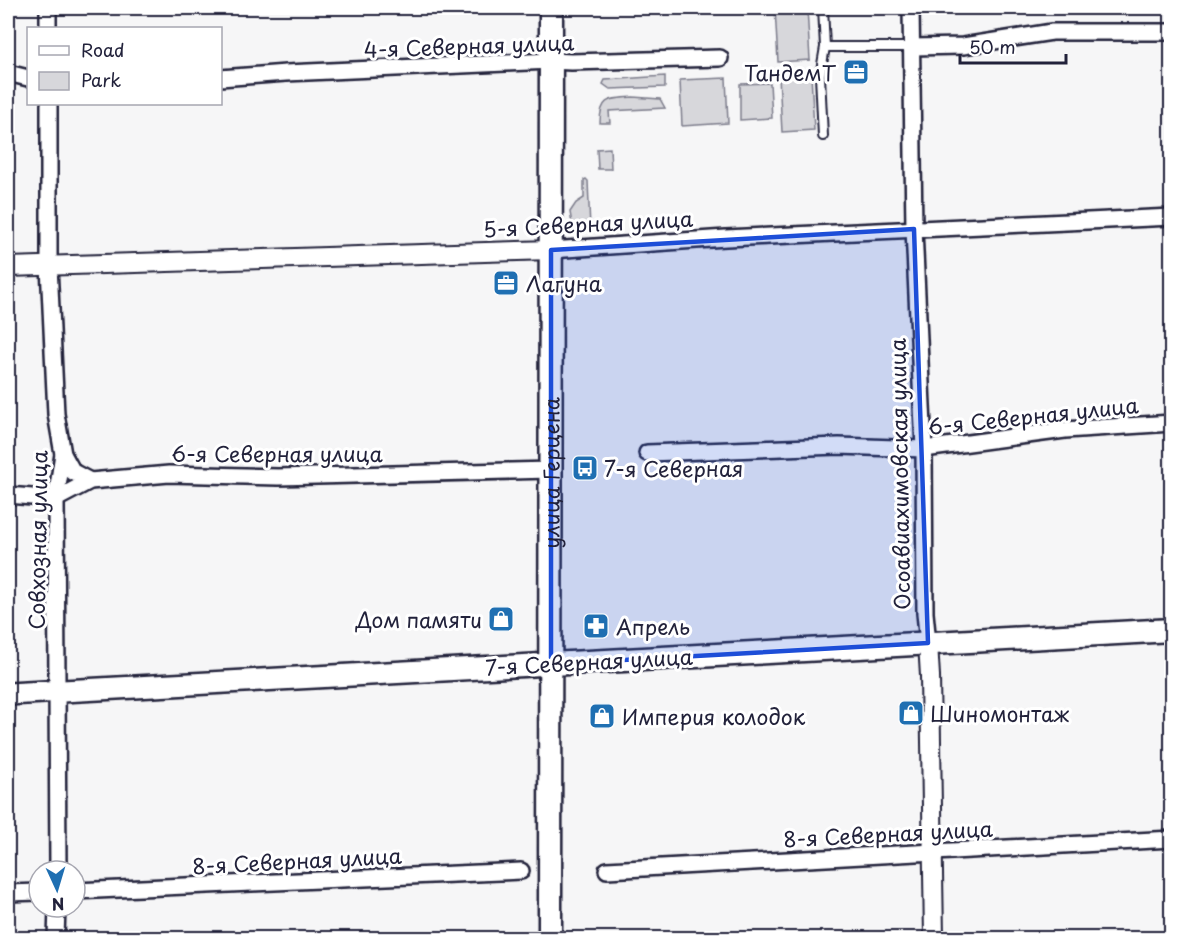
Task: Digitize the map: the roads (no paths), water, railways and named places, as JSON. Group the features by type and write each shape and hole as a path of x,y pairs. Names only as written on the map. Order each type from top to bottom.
{"main road":[{"name":"улица Герцена","path":"550,939 551,8"},
{"name":"7-я Северная улица","path":"8,694 1172,630"}],"street":[{"path":"48,8 48,27"},
{"name":"Осоавиахимовская улица","path":"911,8 914,229 924,448 925,613 930,676 934,939"},
{"path":"912,47 963,46 1052,32 1172,32"},
{"name":"4-я Северная улица","path":"222,78 551,61 720,58"},
{"path":"8,73 27,78"},
{"name":"Совхозная улица","path":"49,105 49,266 56,414 63,454 56,499 57,859"},
{"name":"5-я Северная улица","path":"8,267 551,250 1172,217"},
{"name":"6-я Северная улица","path":"647,453 839,446 924,448 1065,430 1172,423"},
{"path":"63,454 73,472 90,481"},
{"name":"6-я Северная улица","path":"56,499 90,481 169,474 278,477 551,470"},
{"path":"8,495 56,499"},
{"name":"8-я Северная улица","path":"607,870 1172,839"},
{"name":"8-я Северная улица","path":"87,890 521,871"},
{"path":"8,893 27,892"},
{"path":"57,919 57,939"}],"lane":[{"path":"823,136 820,76 825,47 824,8"},
{"path":"825,47 912,47"}],"place":[{"name":"ТандемТ","path":"856,72"},
{"name":"Лагуна","path":"506,283"},
{"name":"7-я Северная","path":"585,468"},
{"name":"Дом памяти","path":"501,619"},
{"name":"Апрель","path":"596,626"},
{"name":"Шиномонтаж","path":"911,713"},
{"name":"Империя колодок","path":"602,716"}]}
